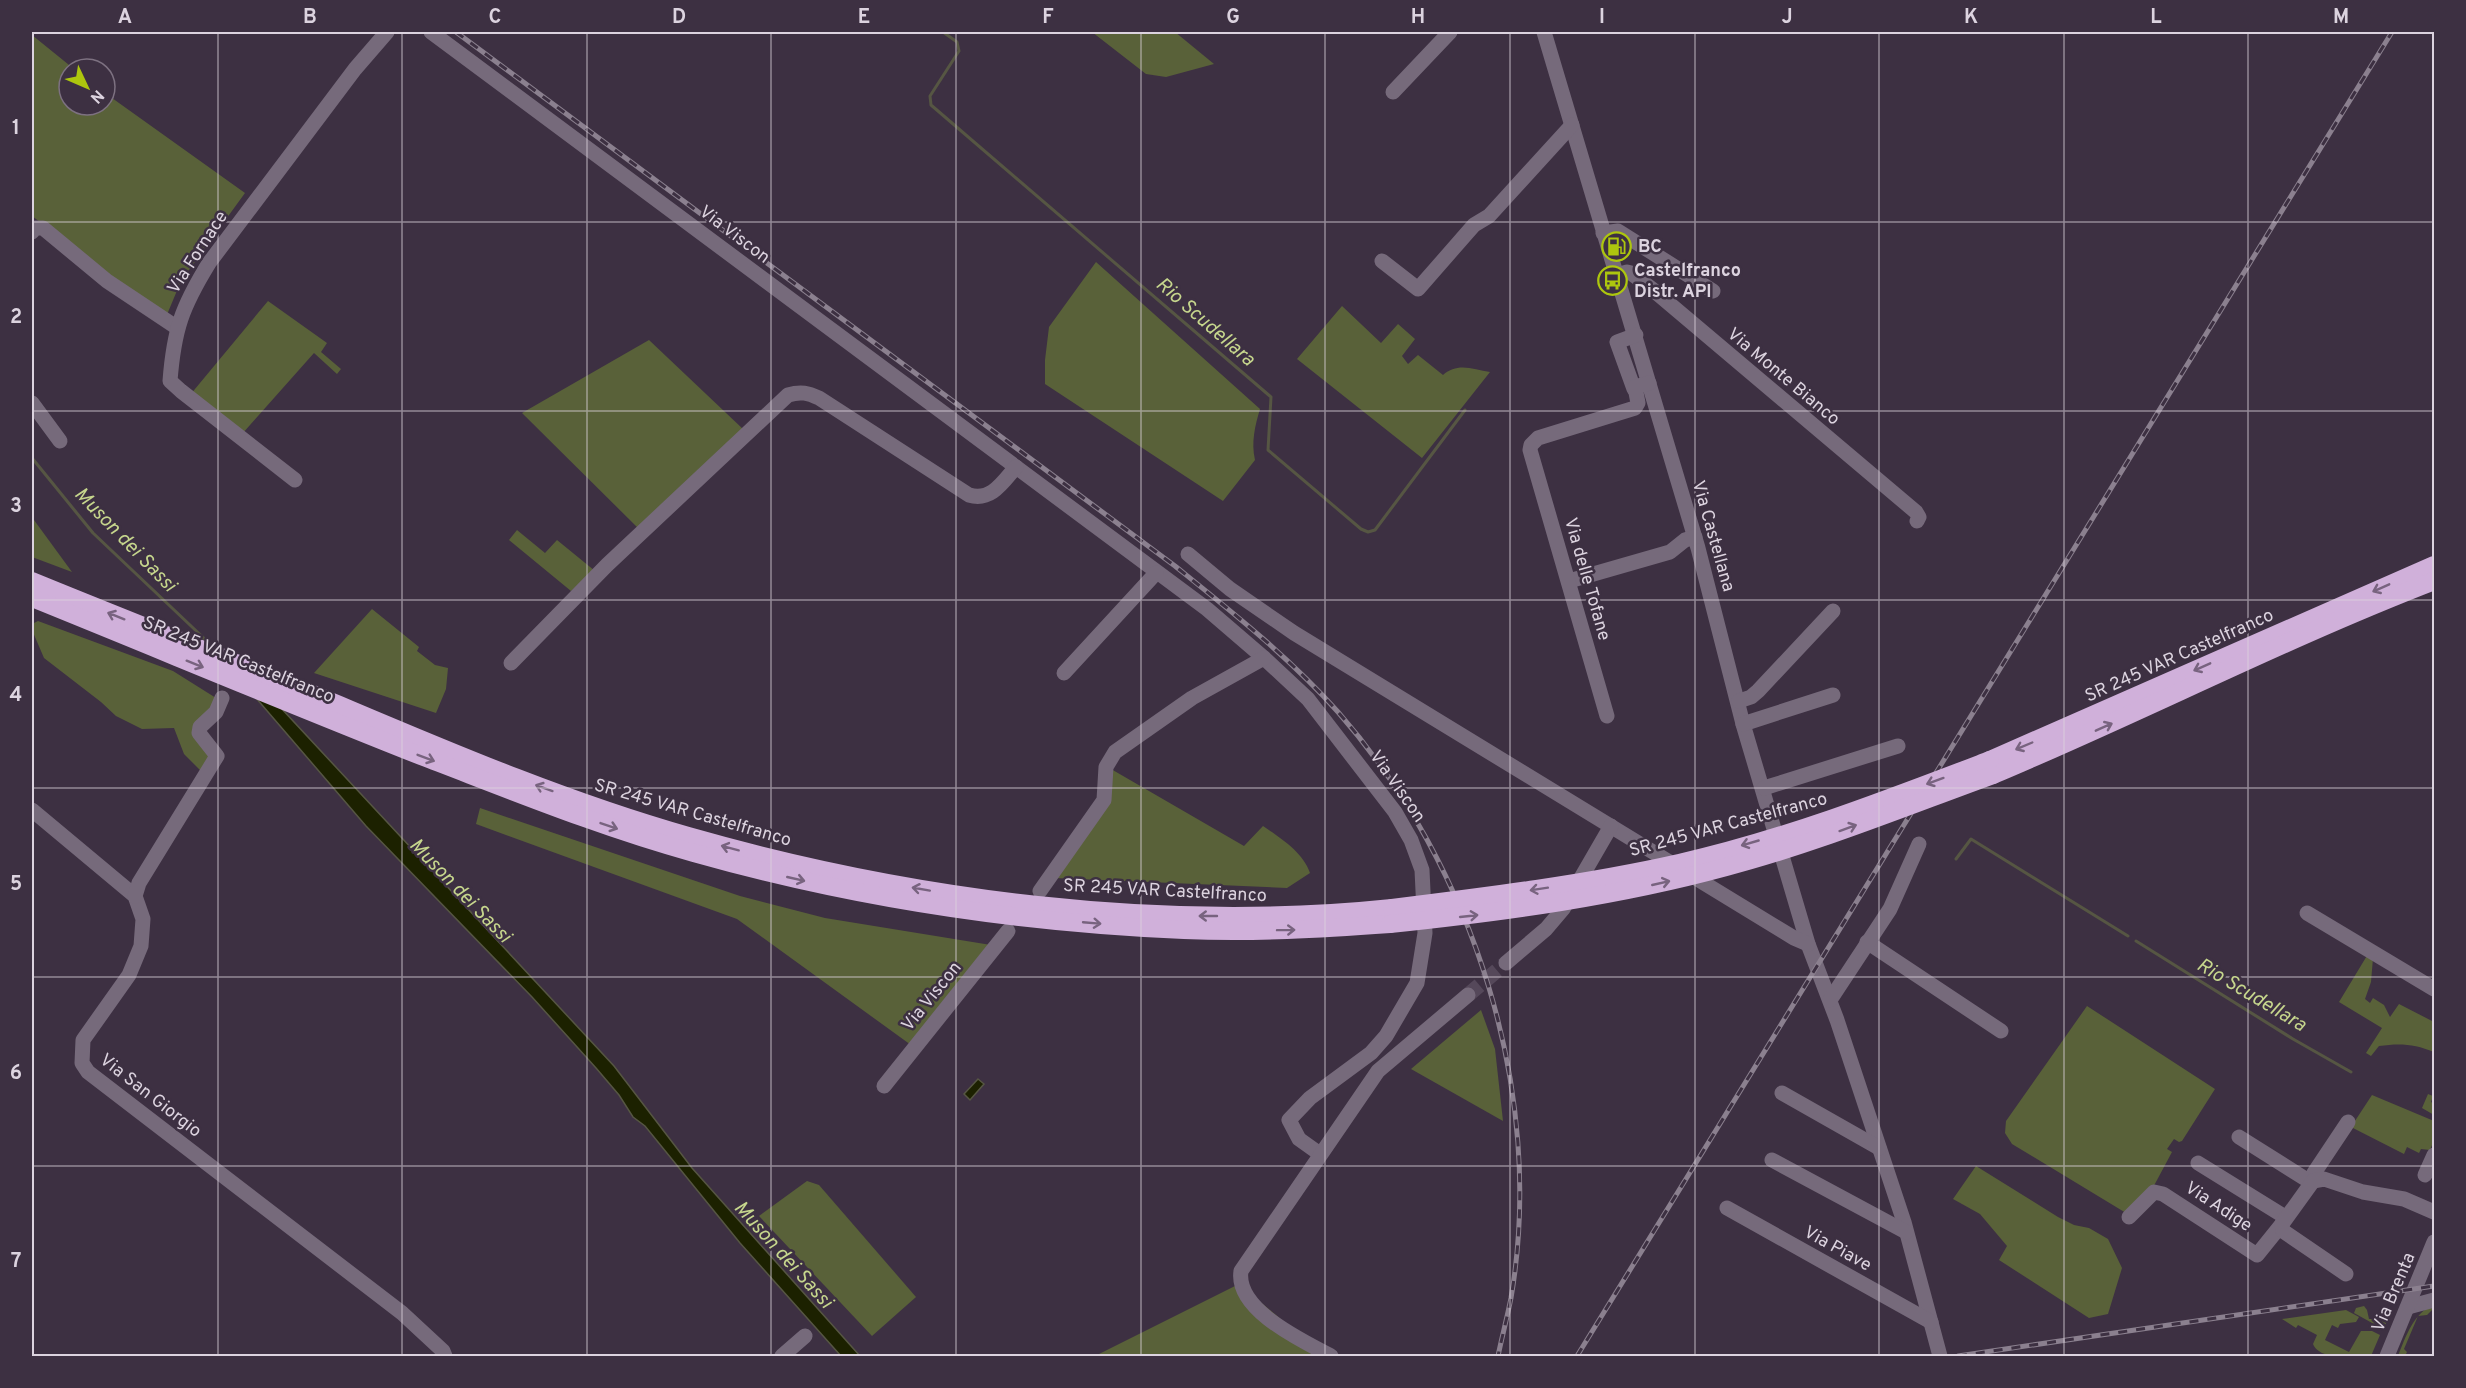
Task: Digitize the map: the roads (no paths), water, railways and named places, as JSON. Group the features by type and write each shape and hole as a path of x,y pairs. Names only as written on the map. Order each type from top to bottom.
{"highway":[{"name":"SR 245 VAR Castelfranco","path":"1991,767 2434,565"},
{"name":"SR 245 VAR Castelfranco","path":"32,598 564,811 721,861 848,890 918,903 1033,918 1184,930 1319,929 1681,862 1828,819 1991,767 2113,723 2310,633 2434,581"},
{"name":"SR 245 VAR Castelfranco","path":"32,582 483,765 610,812 756,855 883,882 1020,903 1186,916 1391,916"}],"street":[{"name":"Via Fornace","path":"295,480 170,381 177,327 189,295 209,263 355,69 387,32"},
{"name":"Via Viscon","path":"431,32 1207,609 1308,699 1395,812 1418,855 1424,888 1425,933 1417,983 1391,1028 1371,1053 1310,1098 1288,1120 1299,1139 1320,1154"},
{"path":"1393,92 1450,32"},
{"name":"Via Castellana","path":"1544,32 1695,537 1743,724 1764,788 1808,944 1830,1000"},
{"path":"1382,261 1418,289 1474,225 1489,216 1572,125"},
{"path":"32,232 35,228 43,228 107,281 177,327"},
{"path":"1603,233 1618,231 1713,291"},
{"name":"Via Monte Bianco","path":"1616,275 1631,273 1652,289 1916,512 1917,521"},
{"path":"1636,335 1617,342 1634,389 1649,383"},
{"name":"Via delle Tofane","path":"1607,716 1530,453 1531,445 1538,438 1635,408 1638,403 1634,389"},
{"path":"511,663 607,565 789,395 798,392 819,398 969,495 978,498 987,496 997,488 1016,467"},
{"path":"32,403 60,441"},
{"path":"1569,581 1670,552 1685,540 1695,537"},
{"path":"1188,554 1260,611 1794,938 1808,944"},
{"path":"1064,673 1156,573"},
{"path":"1739,702 1758,691 1833,611"},
{"path":"1040,891 1104,800 1106,767 1115,752 1192,698 1264,658"},
{"path":"1743,724 1833,695"},
{"path":"32,810 135,896 139,883 217,756 198,733 200,727 216,712 222,698"},
{"path":"1764,788 1898,746"},
{"path":"1506,963 1546,929 1563,909 1611,826"},
{"path":"1919,844 1890,909 1830,1000 1906,1232 1940,1356"},
{"name":"Via San Giorgio","path":"135,896 143,919 141,946 129,975 83,1040 82,1063 88,1072 402,1313 445,1356"},
{"path":"2307,913 2434,989"},
{"name":"Via Viscon","path":"884,1086 1008,931"},
{"path":"1867,942 2001,1031"},
{"path":"1331,1356 1273,1324 1257,1310 1240,1278 1241,1271 1378,1071 1468,995"},
{"path":"1782,1094 1879,1148"},
{"name":"Via Adige","path":"2129,1216 2154,1192 2163,1194 2257,1255 2313,1180 2314,1173 2348,1122"},
{"path":"2239,1137 2304,1178 2324,1179 2363,1192 2404,1199 2434,1212"},
{"path":"2425,1175 2434,1155"},
{"path":"1772,1160 1906,1232"},
{"name":"Via Adige","path":"2198,1162 2284,1221"},
{"name":"Via Piave","path":"1727,1208 1931,1322"},
{"name":"Via Adige","path":"2284,1221 2283,1231 2346,1274"},
{"name":"Via Brenta","path":"2387,1356 2434,1242"},
{"path":"2408,1307 2434,1300"},
{"path":"782,1356 805,1336"}],"waterway":[{"name":"Rio Scudellara","path":"943,32 957,42 959,51 930,96 931,105 1271,397 1268,450 1361,529 1368,532 1375,530 1465,410"},
{"name":"Muson dei Sassi","path":"32,458 93,533 210,644"},
{"name":"Rio Scudellara","path":"1956,859 1971,839 2128,936"},
{"name":"Rio Scudellara","path":"2136,941 2293,1039 2351,1072"}],"tunnel":[{"path":"1468,995 1506,963"}],"railway":[{"path":"456,32 1175,566 1280,654 1338,712 1386,773 1427,840 1462,912 1489,987 1508,1064 1518,1142 1519,1221 1511,1298 1498,1356"},
{"path":"1577,1356 2392,32"},
{"path":"1958,1356 2434,1286"}],"place":[{"name":"BC","path":"1617,246"},
{"name":"Castelfranco Distr. API","path":"1613,280"}]}
